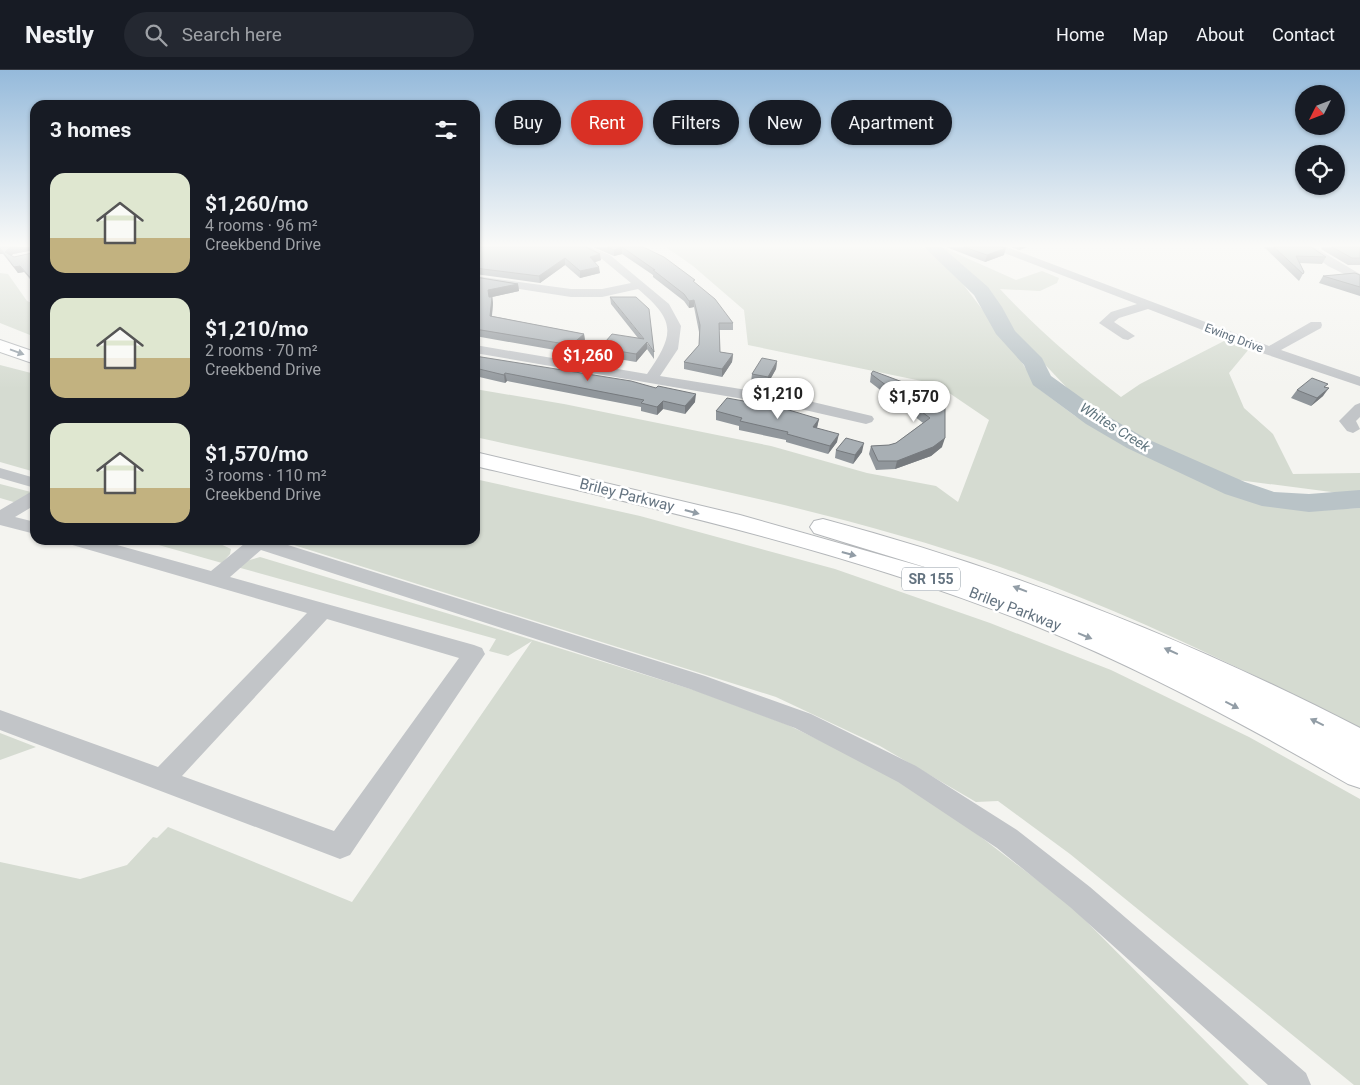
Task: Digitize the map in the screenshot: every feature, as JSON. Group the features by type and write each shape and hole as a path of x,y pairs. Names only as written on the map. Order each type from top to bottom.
{"highway":[{"path":"0,329 30,338"},
{"path":"0,346 30,356"},
{"name":"Briley Parkway","path":"480,444 614,473 782,516 900,548 999,581 1098,619 1194,661 1360,744"},
{"name":"Briley Parkway","path":"480,460 600,488 904,569 1003,603 1173,675 1360,772"}],"street":[{"path":"651,294 662,304 675,326 672,349 652,378"},
{"name":"Ewing Drive","path":"1120,294 1270,352 1360,382"},
{"path":"1128,336 1105,323 1115,315 1148,305"},
{"path":"1270,352 1316,325"},
{"path":"480,350 796,403 866,419"},
{"path":"1353,428 1347,421 1360,408"},
{"path":"0,473 30,482"},
{"path":"0,519 30,500"},
{"path":"0,519 30,527"},
{"path":"0,720 340,846 474,654 93,545"},
{"path":"215,580 251,545"},
{"path":"268,545 697,682 803,721 907,774 1007,839 1080,897 1294,1085"},
{"path":"162,780 323,610"}],"shaded area":[{"path":"0,294 22,294 30,302 30,335 0,323"},
{"path":"726,294 971,294 1015,352 1039,389 1075,416 1179,467 1245,495 1308,511 1360,508 1360,728 1227,662 1138,621 1000,567 871,527 805,510 480,438 480,390 564,404 771,446 867,473 936,486 958,502 989,420 936,384 748,345 744,310"},
{"path":"988,294 1005,294 1058,346 1121,397 1140,384 1226,340 1249,349 1229,373 1244,408 1273,434 1293,474 1360,473 1360,491 1339,493 1238,480 1147,442 1070,391 1015,333"},
{"path":"0,365 30,373 30,471 0,462"},
{"path":"480,480 640,516 835,569 990,623 1111,670 1249,737 1360,799 1360,1085 1354,1085 1070,854 998,801 976,802 880,746 776,697 294,545 480,545"},
{"path":"0,484 30,492 17,503 0,498"},
{"path":"159,545 223,545 231,549 230,554 222,563"},
{"path":"260,557 697,691 788,725 873,766 947,811 1071,906 1249,1085 0,1085 0,862 80,879 127,865 153,837 157,838 168,827 352,902 532,641 508,656 489,651 496,639 237,567 246,561"},
{"path":"0,733 36,747 0,760"}],"building":[{"path":"480,294 489,294 489,297 492,297 490,316 584,334 571,345 480,330"},
{"path":"684,294 709,294 733,323 719,323 720,352 733,354 722,369 684,362 699,345 700,325 694,300 689,301"},
{"path":"610,297 636,297 649,309 654,352 647,342 636,354 600,348 612,334 644,339"},
{"path":"480,357 631,381 656,388 658,386 696,394 685,406 663,401 657,407 641,403 644,400 505,373 504,375 480,369"},
{"path":"762,358 777,361 768,377 752,374"},
{"path":"873,371 924,390 945,405 945,438 933,447 897,461 878,461 871,446 896,443 930,418 871,374"},
{"path":"1312,378 1328,384 1324,387 1329,388 1317,398 1297,390"},
{"path":"727,398 782,408 819,419 813,427 839,434 830,446 787,434 788,432 740,421 742,418 716,411"},
{"path":"846,438 864,443 855,455 836,450"}],"waterway":[{"name":"Whites Creek","path":"983,294 1006,334 1034,363 1041,380 1095,419 1136,443 1235,488 1272,500 1309,503 1360,499"}]}
